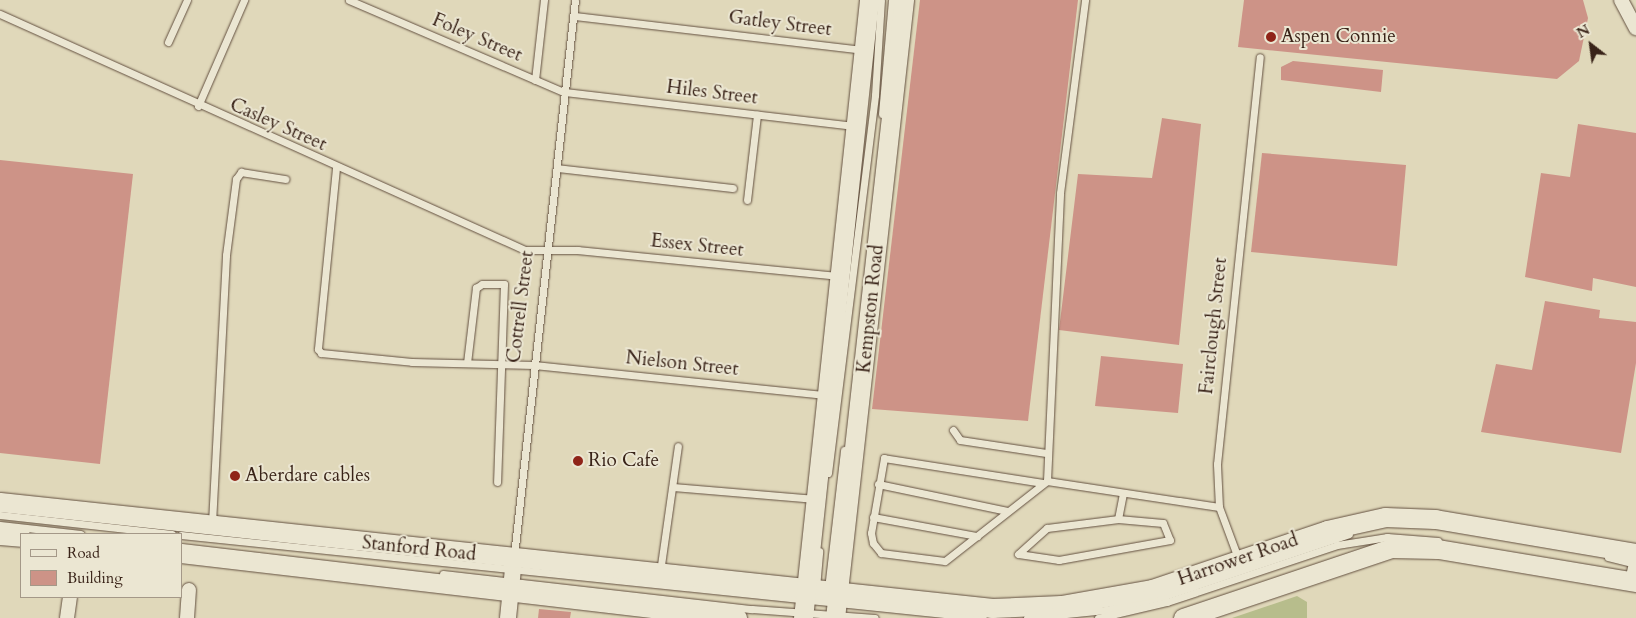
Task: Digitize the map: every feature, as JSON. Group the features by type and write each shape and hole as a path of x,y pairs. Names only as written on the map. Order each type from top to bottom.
{"main road":[{"name":"Kempston Road","path":"820,607 816,499 842,276 869,0"},
{"name":"Kempston Road","path":"820,607 904,0"},
{"name":"Stanford Road","path":"0,502 212,526 512,575 667,613 737,618"},
{"name":"Harrower Road","path":"1183,618 1245,575 1327,530 1385,517 1435,519 1636,553"},
{"path":"0,535 20,537"},
{"name":"Harrower Road","path":"820,607 992,608 1061,605 1245,575 1390,548 1438,549 1635,573"},
{"name":"Stanford Road","path":"182,554 512,575 660,573 820,607"}],"street":[{"path":"1620,0 1636,28"},
{"name":"Cottrell Street","path":"508,618 512,575"},
{"path":"187,618 190,590"},
{"path":"67,618 70,598"}],"lane":[{"path":"168,42 187,0"},
{"path":"198,106 244,0"},
{"name":"Foley Street","path":"349,0 564,92"},
{"path":"535,80 544,0"},
{"name":"Cottrell Street","path":"512,575 575,0"},
{"path":"820,607 875,95 881,0"},
{"path":"820,607 892,0"},
{"path":"1085,0 1060,193 1045,482 944,561 881,553 872,538 873,517 881,464 888,458 1045,482 1219,507"},
{"name":"Casley Street","path":"0,14 198,106 495,238 525,250 548,251"},
{"name":"Gatley Street","path":"574,16 863,50"},
{"name":"Fairclough Street","path":"1245,575 1219,507 1218,449 1260,57"},
{"name":"Hiles Street","path":"564,92 856,126"},
{"path":"746,200 757,115"},
{"name":"Nielson Street","path":"336,168 318,351 467,363 534,365 828,395"},
{"path":"557,168 733,188"},
{"path":"212,526 226,255 236,179 241,172 286,179"},
{"name":"Essex Street","path":"548,251 842,276"},
{"path":"467,363 476,288 499,282 507,292 497,482"},
{"path":"953,430 960,440 1046,453"},
{"path":"660,573 678,446"},
{"path":"878,484 1007,511"},
{"path":"673,487 816,499"},
{"path":"1118,519 1123,493"},
{"path":"0,515 163,533"},
{"path":"873,517 977,536"},
{"path":"1118,519 1163,523 1170,540 1059,560 1018,554 1046,528 1118,519"},
{"path":"0,525 71,533"},
{"path":"1098,618 1167,602 1245,575 1357,531 1410,525 1635,573"},
{"path":"182,535 512,575 820,607 875,618"},
{"path":"182,545 512,575 820,607 983,618"},
{"path":"1027,618 1135,604 1245,575"}],"green space":[{"path":"1297,596 1307,602 1307,618 1232,618"}],"building":[{"path":"920,0 1078,0 1028,421 872,409"},
{"path":"1244,0 1583,0 1588,18 1579,61 1557,79 1238,47"},
{"path":"1293,61 1383,70 1381,92 1281,80 1281,67"},
{"path":"1162,118 1201,124 1179,345 1059,330 1078,174 1152,178"},
{"path":"1578,124 1636,133 1636,287 1593,278 1592,291 1525,277 1541,173 1570,177"},
{"path":"1262,153 1406,165 1397,266 1251,252"},
{"path":"0,160 133,174 100,464 0,453"},
{"path":"1545,301 1600,310 1599,318 1636,322 1636,363 1621,453 1481,432 1496,364 1532,370"},
{"path":"1101,356 1183,364 1178,413 1095,406"},
{"path":"539,609 571,612 570,618 538,618"}],"place":[{"name":"Aspen Connie","path":"1271,37"},
{"name":"Rio Cafe","path":"578,461"},
{"name":"Aberdare cables","path":"235,476"}]}
